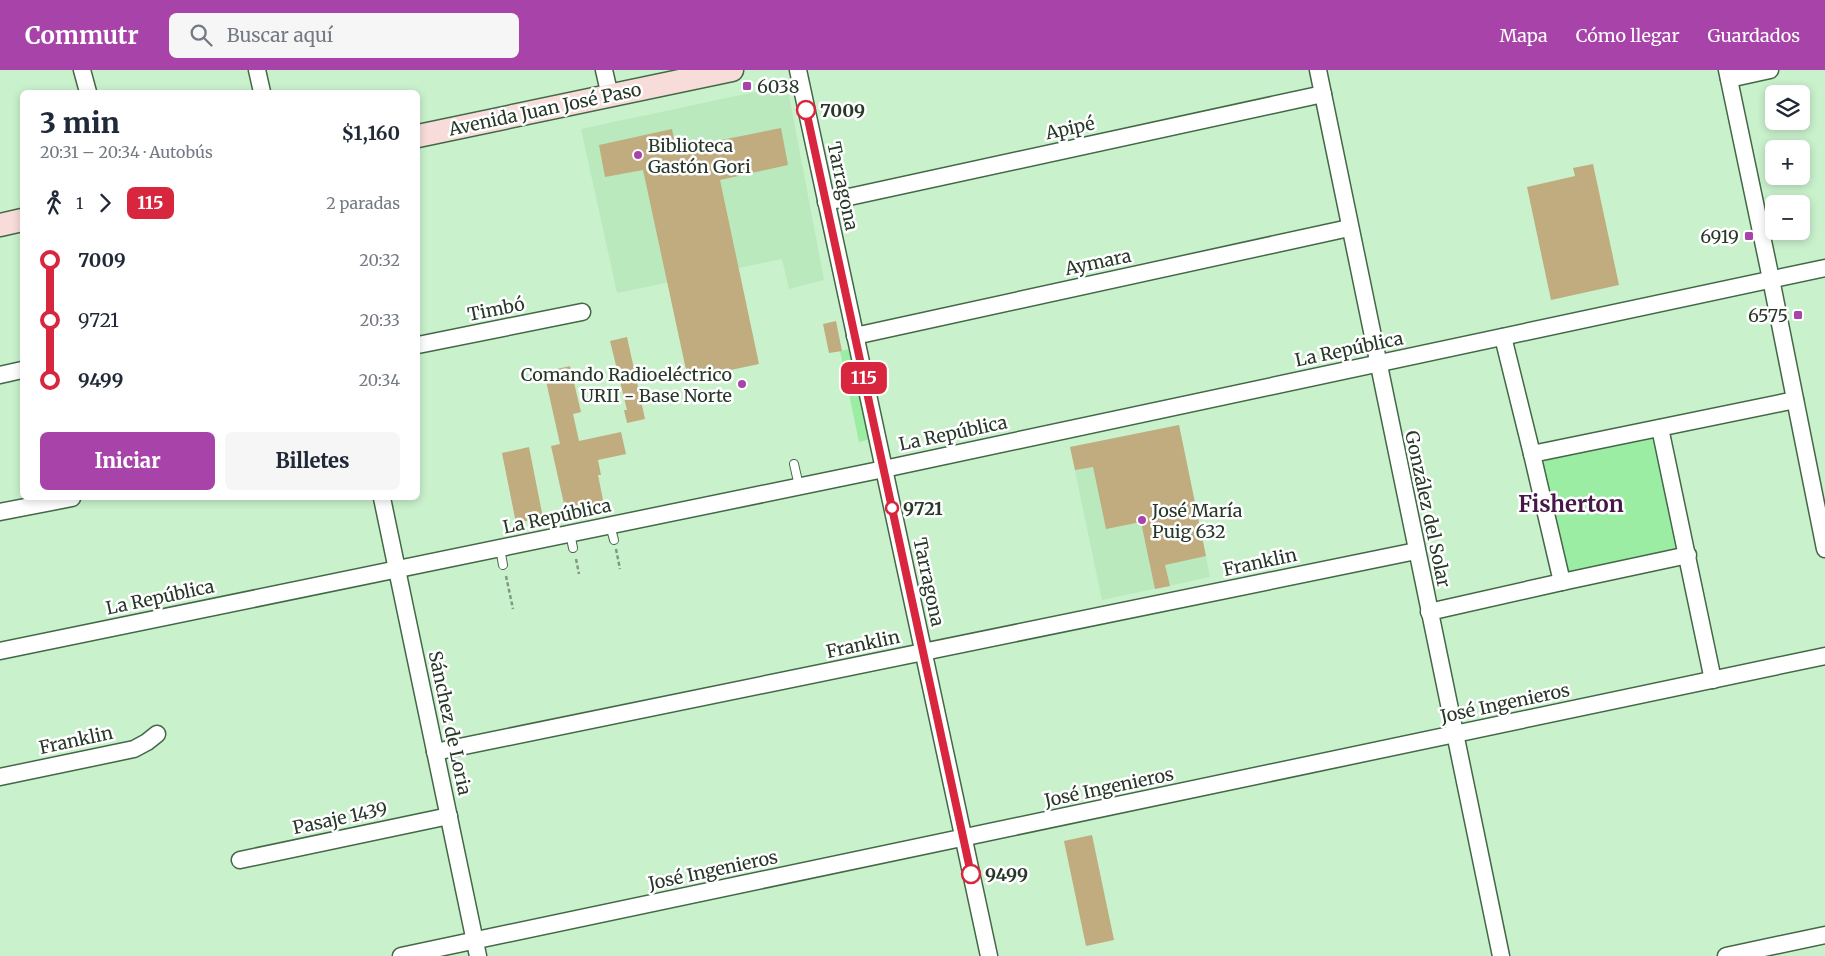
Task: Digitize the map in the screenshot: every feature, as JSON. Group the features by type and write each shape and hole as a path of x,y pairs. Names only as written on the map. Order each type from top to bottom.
{"main road":[{"name":"Avenida Juan José Paso","path":"420,136 732,70"},
{"path":"0,224 20,220"}],"street":[{"path":"82,70 87,90"},
{"path":"257,70 262,90"},
{"path":"604,70 610,96"},
{"name":"Tarragona","path":"798,70 989,956"},
{"name":"González del Solar","path":"1318,70 1500,956"},
{"path":"1770,70 1728,74 1823,529 1825,549"},
{"name":"Apipé","path":"826,202 1323,94"},
{"name":"Aymara","path":"855,336 1349,228"},
{"name":"La República","path":"0,651 500,548 572,541 612,533 799,486 1825,268"},
{"name":"Timbó","path":"420,345 582,312"},
{"path":"1503,337 1562,582"},
{"path":"0,375 20,370"},
{"path":"1532,454 1795,400"},
{"path":"1660,428 1713,680"},
{"path":"0,512 62,500"},
{"name":"Sánchez de Loria","path":"382,500 476,948"},
{"name":"Franklin","path":"435,752 1416,551"},
{"path":"1429,612 1688,555"},
{"name":"José Ingenieros","path":"401,956 476,948 964,838 1825,656"},
{"name":"Franklin","path":"0,777 134,749 157,734"},
{"name":"Pasaje 1439","path":"240,860 449,816"},
{"path":"1726,956 1825,935"}],"lane":[{"path":"794,464 799,486"},
{"path":"500,548 503,565"}],"path":[{"path":"612,533 620,569"},
{"path":"572,541 579,574"},
{"path":"503,565 513,609"}],"shaded area":[{"path":"778,87 789,95 824,280 789,289 782,259 617,293 581,129"},
{"name":"José María Puig 632","path":"1179,425 1210,577 1102,600 1070,447"}],"green space":[{"path":"851,349 871,439 859,442 840,351"},
{"path":"1653,435 1679,550 1567,572 1543,463 1547,456"}],"building":[{"path":"781,128 788,165 720,180 759,364 688,379 643,170 605,177 599,145 672,129 676,149"},
{"path":"1593,164 1619,285 1551,300 1527,187 1575,176 1573,168"},
{"path":"836,321 842,351 829,353 823,324"},
{"path":"627,337 645,419 627,423 624,410 627,410 610,341"},
{"path":"570,366 581,412 573,414 579,441 621,432 626,454 598,460 601,475 598,475 604,505 566,513 551,446 560,444 544,372"},
{"name":"José María Puig 632","path":"1179,425 1206,556 1165,565 1170,586 1155,589 1141,522 1106,529 1093,467 1075,470 1070,447"},
{"path":"529,447 543,518 516,523 502,453"},
{"path":"1092,835 1114,940 1086,946 1064,841"}],"bus line":[{"name":"115","path":"806,110 971,874"}],"place":[{"name":"6038","path":"747,86"},
{"name":"7009","path":"806,110"},
{"name":"Biblioteca Gastón Gori","path":"638,155"},
{"name":"6919","path":"1749,236"},
{"name":"6575","path":"1798,315"},
{"name":"Comando Radioeléctrico URII - Base Norte","path":"742,384"},
{"name":"9721","path":"892,508"},
{"name":"José María Puig 632","path":"1142,520"},
{"name":"9499","path":"971,874"}],"district":[{"name":"Fisherton","path":"1571,504"}]}
